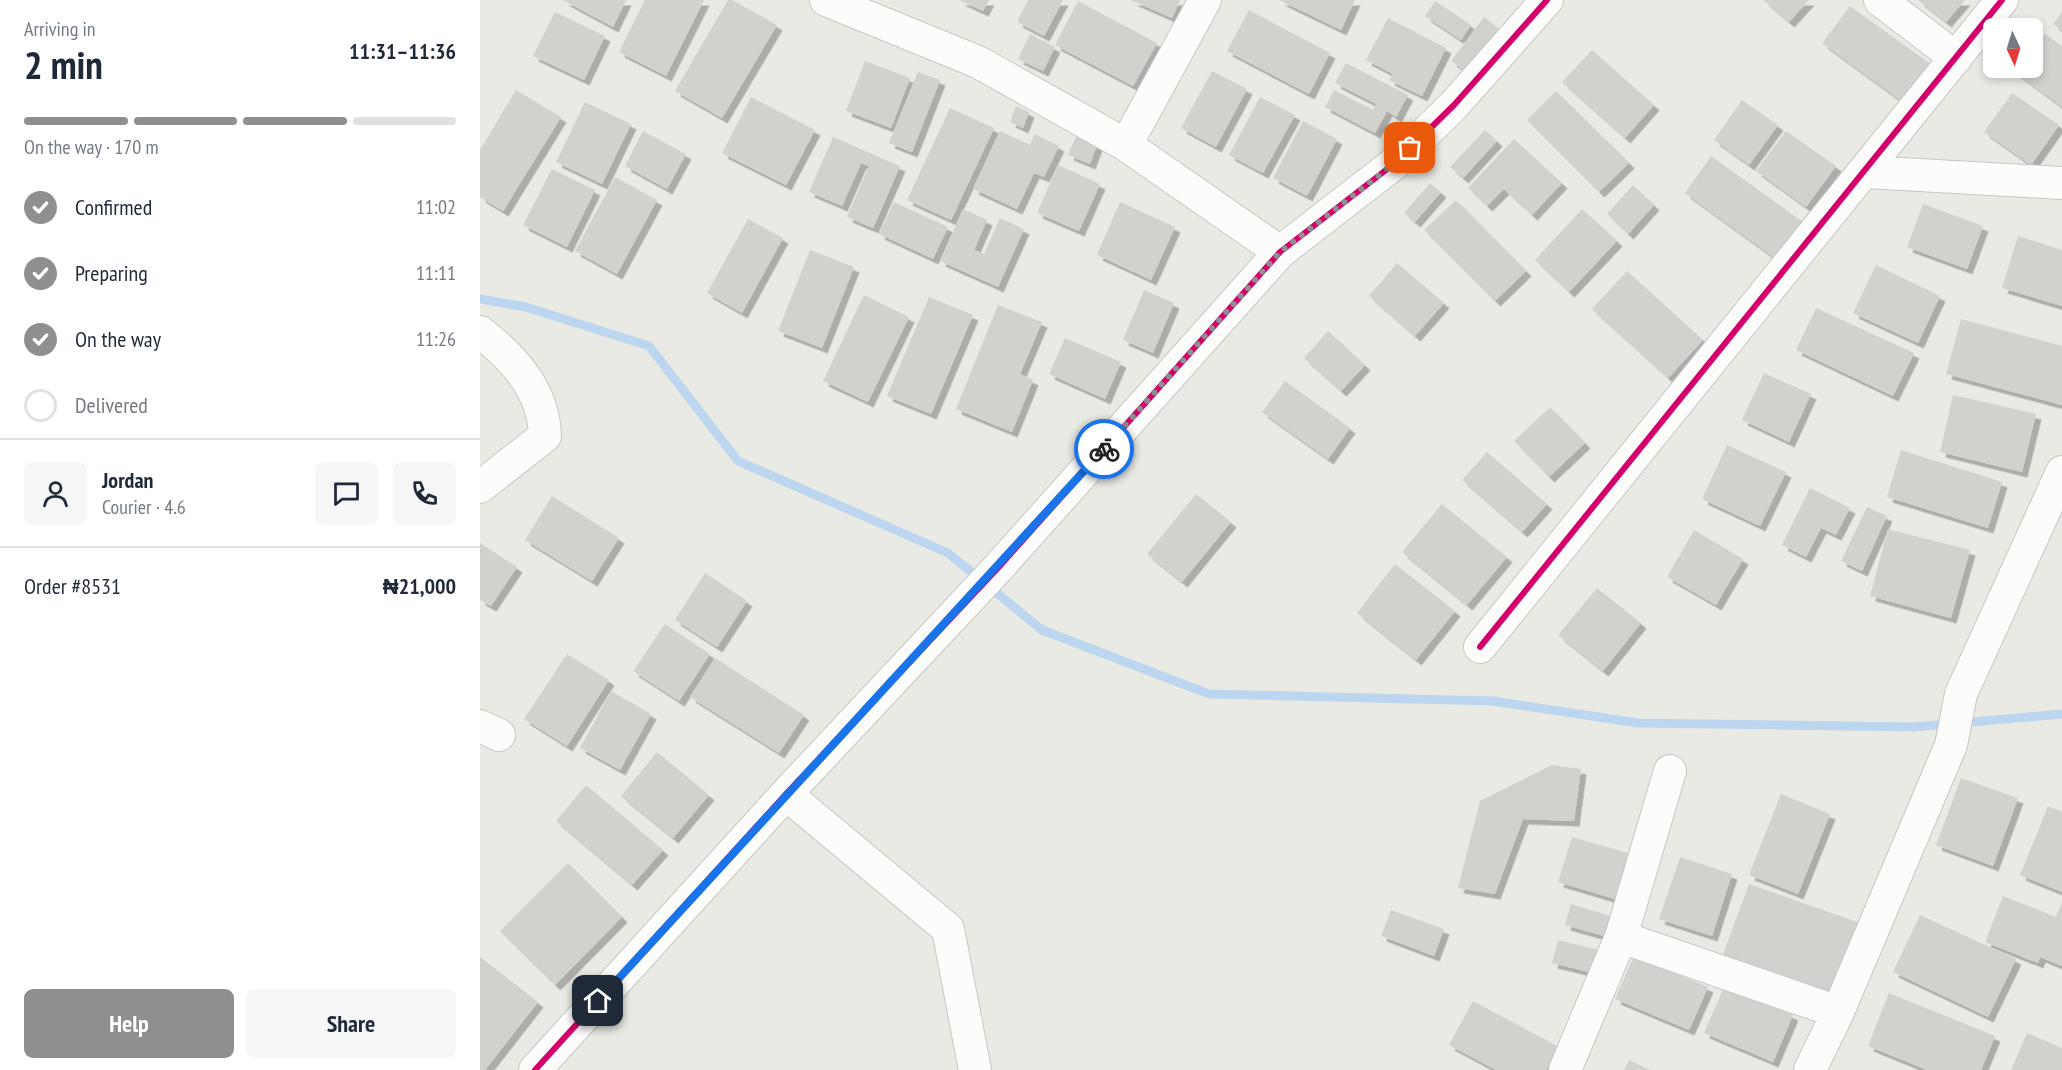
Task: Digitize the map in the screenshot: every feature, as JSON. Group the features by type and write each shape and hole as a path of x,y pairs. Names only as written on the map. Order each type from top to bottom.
{"street":[{"path":"826,0 978,63 1126,145 1280,252"},
{"path":"1126,145 1205,0"},
{"path":"535,1070 786,794 998,568 1280,252 1395,163 1454,105 1546,0"},
{"path":"1880,0 1956,58"},
{"path":"1480,647 1866,172 2002,0"},
{"path":"1866,172 2062,183"},
{"path":"480,332 517,363 532,387 544,416 545,436 480,487"},
{"path":"1810,1070 1838,1012 1951,745 1961,694 2062,472"},
{"path":"1565,1070 1621,937 1670,771"},
{"path":"786,794 948,929 975,1070"},
{"path":"1621,937 1838,1012"}],"building":[{"path":"563,0 626,0 613,27"},
{"path":"645,0 704,0 666,76 619,52"},
{"path":"728,0 732,0 777,25 722,118 675,91"},
{"path":"959,0 989,0 983,11"},
{"path":"1028,0 1063,0 1044,36 1017,22"},
{"path":"1131,0 1180,0 1172,18"},
{"path":"1279,0 1355,0 1341,30"},
{"path":"1763,0 1809,0 1789,22"},
{"path":"1918,0 1965,0 1946,22"},
{"path":"1078,1 1157,43 1133,86 1055,45"},
{"path":"1435,1 1471,25 1461,40 1425,16"},
{"path":"1850,6 1936,68 1908,106 1822,43"},
{"path":"1249,10 1330,53 1309,94 1227,51"},
{"path":"555,12 605,36 584,80 533,56"},
{"path":"2062,12 2062,31 2053,24"},
{"path":"1484,17 1502,31 1469,74 1451,61"},
{"path":"1388,18 1446,48 1422,96 1389,80 1393,74 1366,60"},
{"path":"1030,34 1055,47 1043,71 1018,59"},
{"path":"2045,34 2062,46 2062,107 2023,78 2043,78 2043,36"},
{"path":"1592,50 1654,105 1625,138 1562,82"},
{"path":"865,61 910,78 891,128 846,111"},
{"path":"1346,63 1408,95 1396,117 1387,111 1375,133 1325,107 1334,90 1373,110 1376,104 1335,83"},
{"path":"1212,71 1247,89 1216,147 1181,128"},
{"path":"918,72 940,80 912,152 889,143"},
{"path":"516,90 561,117 503,211 480,197 480,150"},
{"path":"1556,91 1629,163 1599,192 1527,120"},
{"path":"2012,93 2059,125 2031,165 1984,132"},
{"path":"751,97 815,130 786,185 722,153"},
{"path":"1260,97 1295,115 1263,173 1229,155"},
{"path":"1742,100 1778,125 1749,165 1714,140"},
{"path":"585,102 631,124 602,184 556,162"},
{"path":"1016,106 1029,112 1023,128 1010,122"},
{"path":"950,108 994,128 951,220 907,200"},
{"path":"1303,121 1337,139 1307,196 1273,178"},
{"path":"1485,130 1497,141 1463,178 1450,167"},
{"path":"643,131 686,154 667,189 625,166"},
{"path":"1000,131 1030,145 1035,134 1059,146 1044,177 1034,173 1017,209 973,189"},
{"path":"1786,131 1836,166 1806,207 1756,171"},
{"path":"1076,136 1097,145 1090,164 1068,155"},
{"path":"833,137 900,166 873,228 847,217 869,166 861,163 842,206 809,192"},
{"path":"1514,139 1562,183 1532,215 1504,189 1487,206 1468,188"},
{"path":"1711,156 1803,222 1776,259 1685,193"},
{"path":"1058,165 1100,184 1079,231 1037,213"},
{"path":"552,169 595,190 567,247 523,225"},
{"path":"615,177 657,200 617,274 575,251"},
{"path":"1430,183 1441,192 1415,222 1404,213"},
{"path":"1633,185 1654,205 1628,234 1607,214"},
{"path":"1456,200 1526,271 1495,301 1424,230"},
{"path":"894,202 948,227 933,259 879,234"},
{"path":"1120,202 1175,227 1151,280 1097,255"},
{"path":"1923,204 1983,226 1967,269 1907,247"},
{"path":"963,209 987,220 974,250 984,254 1000,218 1024,229 998,287 940,261"},
{"path":"1582,209 1617,241 1569,292 1535,260"},
{"path":"748,219 783,238 742,313 707,293"},
{"path":"2018,236 2062,250 2062,306 2002,288"},
{"path":"810,250 854,267 822,348 778,331"},
{"path":"1397,263 1444,303 1415,336 1369,296"},
{"path":"1876,265 1940,296 1918,343 1853,313"},
{"path":"1627,271 1703,340 1668,378 1592,309"},
{"path":"1144,290 1174,303 1153,353 1123,340"},
{"path":"864,295 909,317 868,402 823,381"},
{"path":"929,297 973,315 931,414 887,396"},
{"path":"998,305 1042,322 1020,374 1033,380 1012,432 956,409"},
{"path":"1816,308 1914,353 1893,396 1796,350"},
{"path":"1961,319 2062,346 2062,405 1946,374"},
{"path":"1328,331 1365,365 1341,391 1304,358"},
{"path":"1065,338 1121,362 1105,399 1049,374"},
{"path":"1764,373 1811,394 1789,442 1742,420"},
{"path":"1285,381 1350,428 1328,459 1262,412"},
{"path":"1953,395 2036,414 2022,472 1940,452"},
{"path":"1550,407 1585,443 1549,477 1514,441"},
{"path":"1727,445 1786,472 1760,526 1702,499"},
{"path":"1901,450 2002,482 1988,528 1887,497"},
{"path":"1487,452 1547,504 1522,532 1462,480"},
{"path":"1810,488 1850,508 1836,535 1821,528 1806,557 1782,545"},
{"path":"1196,494 1231,522 1182,582 1147,554"},
{"path":"552,496 619,538 592,581 525,540"},
{"path":"1442,504 1507,557 1467,605 1402,552"},
{"path":"1867,507 1887,516 1862,571 1841,561"},
{"path":"1888,529 1970,550 1951,618 1870,596"},
{"path":"1694,530 1743,559 1716,605 1667,577"},
{"path":"480,543 517,567 491,606 480,600"},
{"path":"1395,564 1455,611 1416,660 1357,613"},
{"path":"705,573 747,601 717,647 675,620"},
{"path":"1597,588 1641,623 1603,671 1558,635"},
{"path":"665,624 710,654 679,701 633,671"},
{"path":"567,654 609,680 567,746 524,719"},
{"path":"715,658 804,715 779,753 690,697"},
{"path":"611,691 651,714 620,770 580,748"},
{"path":"657,752 709,795 673,838 621,796"},
{"path":"1552,765 1581,769 1574,821 1523,819 1495,894 1458,888 1480,801"},
{"path":"1961,778 2018,798 1993,866 1936,845"},
{"path":"586,785 663,850 632,885 556,821"},
{"path":"1781,794 1830,814 1798,894 1749,875"},
{"path":"2048,806 2062,812 2062,892 2020,875"},
{"path":"1572,837 1638,856 1625,902 1558,882"},
{"path":"1680,857 1732,874 1712,936 1659,919"},
{"path":"568,863 622,917 555,985 500,931"},
{"path":"1749,884 1860,923 1832,999 1721,960"},
{"path":"2003,896 2056,917 2062,902 2062,966 2040,957 2038,963 1985,942"},
{"path":"1571,904 1617,918 1611,938 1565,925"},
{"path":"1391,910 1444,929 1434,956 1381,936"},
{"path":"1920,915 2016,959 1988,1017 1893,972"},
{"path":"1558,940 1603,951 1597,974 1552,963"},
{"path":"1634,956 1708,987 1689,1030 1615,999"},
{"path":"480,957 538,1002 485,1070 480,1070"},
{"path":"1725,985 1793,1015 1773,1062 1704,1033"},
{"path":"1889,993 1995,1036 1981,1070 1927,1070 1868,1046"},
{"path":"1473,1001 1559,1047 1546,1070 1496,1070 1449,1045"},
{"path":"2027,1033 2062,1048 2062,1070 2011,1070"},
{"path":"1629,1060 1650,1070 1624,1070"}],"waterway":[{"path":"480,299 526,307 649,346 738,461 948,553 1042,630 1209,694 1493,701 1638,723 1914,727 2062,714"}],"cycle path":[{"path":"535,1070 786,794 998,568 1280,252 1395,163 1454,105 1547,0"},
{"path":"1480,647 2002,0"}],"way so far":[{"path":"1104,449 1280,252 1395,163 1410,148"}],"route":[{"path":"598,1001 786,794 998,568 1104,449"}]}
